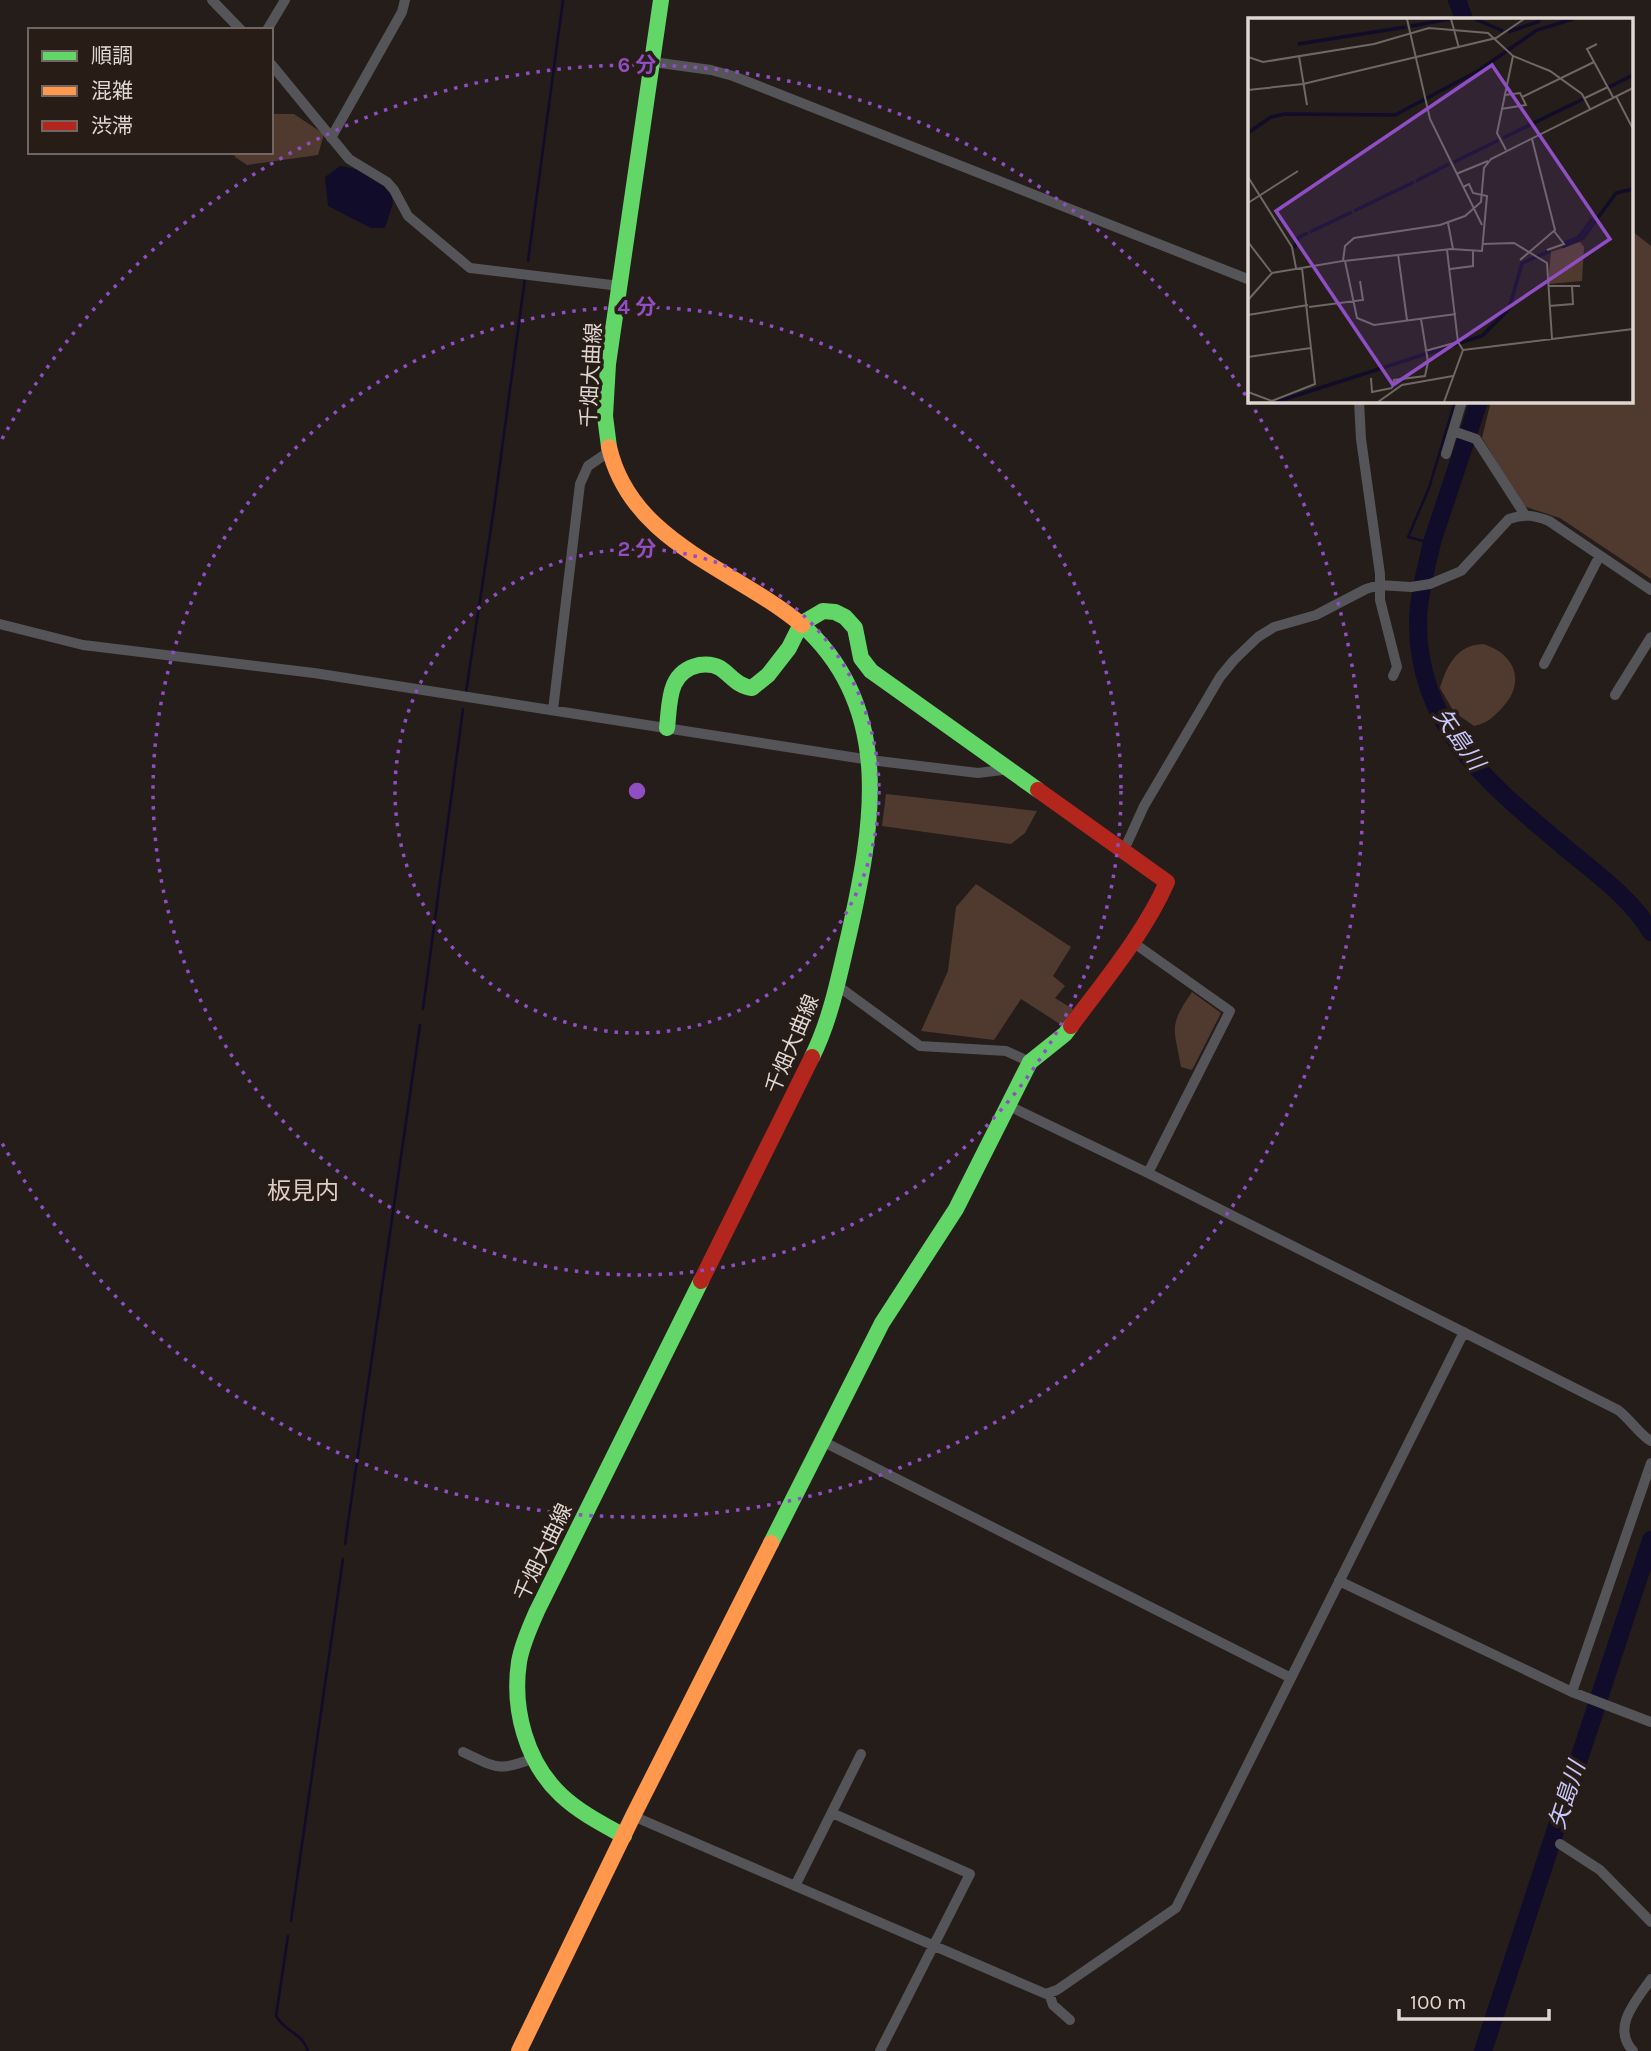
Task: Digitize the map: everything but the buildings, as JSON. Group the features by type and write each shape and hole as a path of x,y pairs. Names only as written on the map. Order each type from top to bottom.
{"main road":[{"name":"千畑大曲線","path":"624,1836 561,1796 534,1758 516,1690 525,1637 818,1045 838,986 868,839 872,804 870,760 860,714 844,675 820,642 801,624 684,547 652,522 627,493 617,476 610,452 607,391 612,331 661,0"},
{"path":"519,2051 633,1816 882,1323 956,1209 1030,1062 1065,1034 1159,900 1167,882 871,671 861,659 855,628 835,611 823,611 801,624 789,648 752,688 738,685 719,667 710,663 696,665 677,677 672,684 667,728"}],"street":[{"path":"212,0 239,28"},
{"path":"268,28 285,0"},
{"path":"331,138 402,12 405,0"},
{"path":"653,62 711,70 733,76 1248,278"},
{"path":"273,66 349,159 387,182 408,216 471,268 620,286"},
{"path":"1359,402 1361,439 1380,574 1380,600 1397,667 1394,676"},
{"path":"1447,454 1462,402"},
{"path":"1453,431 1473,437 1524,515"},
{"path":"553,710 580,484 588,466 610,452"},
{"path":"1124,850 1144,806 1220,677 1266,630 1317,615 1379,585 1411,587 1430,584 1461,571 1510,519 1524,515 1549,521 1651,590"},
{"path":"1544,664 1599,557"},
{"path":"0,624 83,645 314,673 870,760 978,774 1010,769"},
{"path":"1615,695 1651,637"},
{"path":"1131,941 1230,1011 1148,1173"},
{"path":"838,986 920,1046 1006,1051 1030,1062"},
{"path":"1007,1105 1148,1173 1618,1410 1651,1441"},
{"path":"633,1816 1046,1994 1057,1990 1176,1908 1464,1332"},
{"path":"822,1441 1291,1678"},
{"path":"1572,1692 1651,1463"},
{"path":"1339,1580 1572,1692 1651,1722"},
{"path":"463,1752 497,1768 508,1768 534,1758"},
{"path":"795,1886 861,1754"},
{"path":"832,1813 970,1874 880,2051"},
{"path":"1560,1844 1600,1870 1651,1922"},
{"path":"1633,2051 1624,2040 1622,2027 1651,1979"},
{"path":"1049,1993 1053,2005 1070,2020"}],"shaded area":[{"path":"273,114 294,114 324,134 318,155 247,165 234,154 273,154"},
{"path":"340,166 360,170 391,191 393,203 385,228 371,228 328,206 325,177"},
{"path":"1634,233 1651,246 1651,579 1560,518 1523,506 1482,438 1491,402 1634,402"},
{"path":"1483,644 1510,662 1514,670 1514,689 1502,708 1490,720 1474,726 1454,712 1440,688 1454,658 1466,648"},
{"path":"886,794 1037,811 1025,833 1011,844 882,826"},
{"path":"976,884 1071,947 1053,976 1065,986 1055,998 1073,1009 1063,1026 1021,999 994,1040 921,1031 948,971 956,907"},
{"path":"1192,992 1221,1013 1192,1070 1181,1067 1175,1028 1179,1013"}],"waterway":[{"path":"528,261 563,0"},
{"name":"矢島川","path":"1457,0 1464,18"},
{"path":"466,692 525,278"},
{"path":"1433,539 1423,541 1408,537 1429,488 1455,402"},
{"name":"矢島川","path":"1479,402 1433,539 1421,592 1418,613 1421,661 1431,695 1446,725 1465,753 1488,779 1613,888 1634,908 1651,932"},
{"path":"423,1009 463,709"},
{"path":"345,1544 420,1025"},
{"name":"矢島川","path":"1483,2051 1651,1540"},
{"path":"291,1921 343,1559"},
{"path":"288,1936 276,2016 301,2039 308,2051"}],"traffic: fast":[{"path":"609,447 605,416 608,364 661,0"},
{"path":"667,728 672,690 681,674 689,669 710,665 720,668 738,683 752,688 768,675 789,648 801,624 823,611 835,612 845,617 855,628 861,658 871,671 1038,790"},
{"path":"802,625 832,658 852,693 864,731 869,770 869,811 858,893 834,997 812,1057"},
{"path":"771,1543 882,1323 956,1209 1030,1062 1071,1026"},
{"path":"624,1836 568,1801 549,1782 539,1767 530,1751 520,1716 517,1680 519,1662 537,1611 701,1281"}],"traffic: slow":[{"path":"609,447 621,480 639,507 662,530 688,551 802,625"},
{"path":"519,2051 633,1816 771,1543"}],"traffic: jam":[{"path":"1038,790 1167,882 1147,920 1071,1026"},
{"path":"701,1281 812,1057"}],"district":[{"name":"板見内","path":"303,1191"}]}
